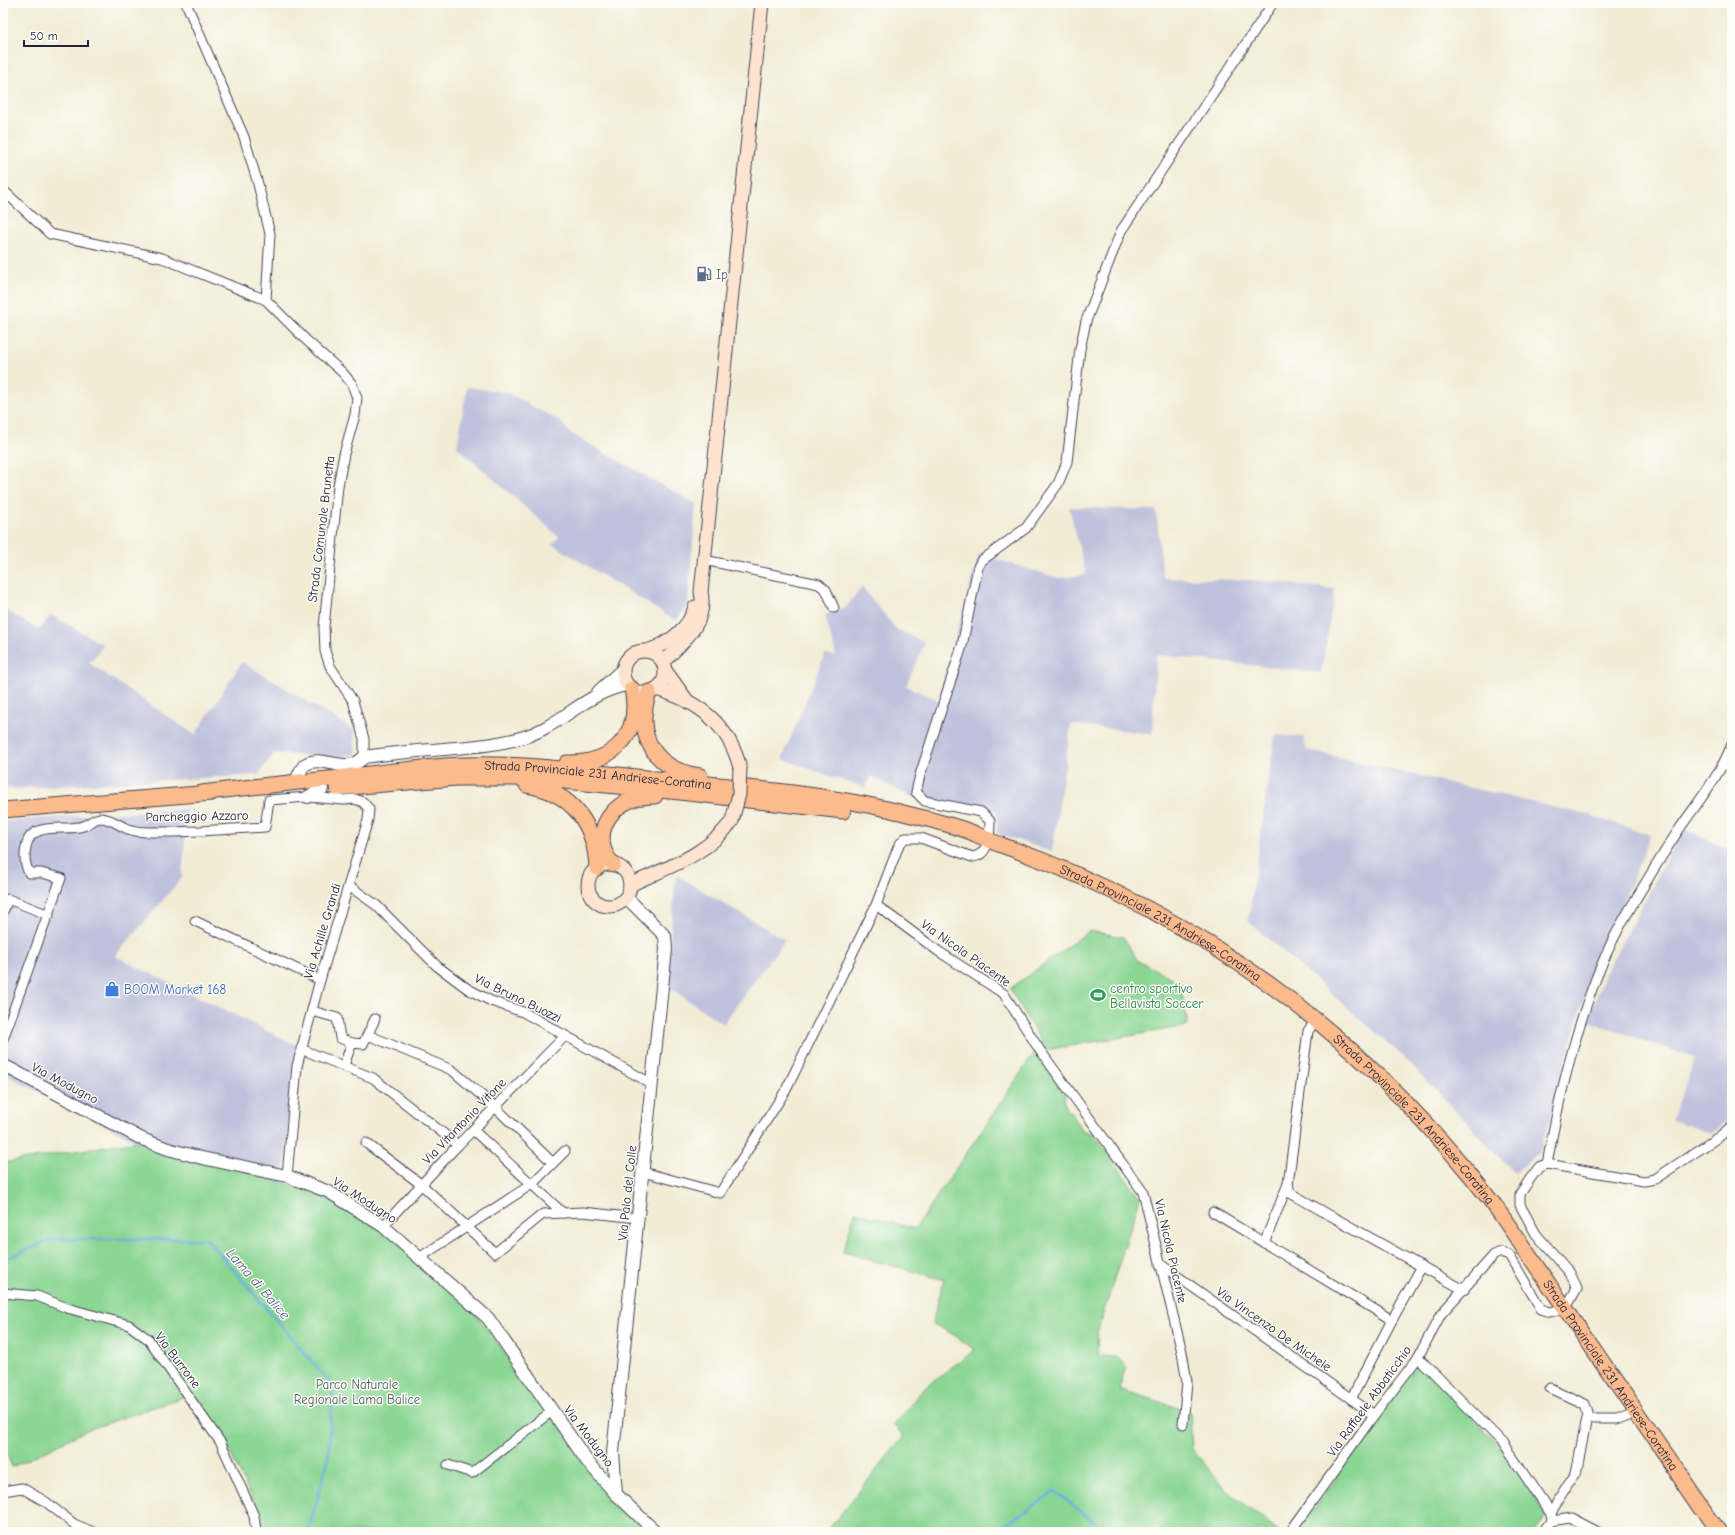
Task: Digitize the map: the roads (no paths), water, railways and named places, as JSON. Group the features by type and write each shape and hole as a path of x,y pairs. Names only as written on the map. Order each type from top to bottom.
{"main road":[{"path":"356,776 414,763 511,759 570,763 596,760 618,747 626,737 632,724 634,712 629,687 623,675 623,669 628,657 634,653 647,651 666,641 684,627 690,618 701,592 762,3"},
{"path":"701,592 703,600 700,617 696,627 664,666 663,681 652,691 643,716 645,735 650,746 669,765 681,772 694,775 798,786 846,801"},
{"path":"647,651 656,655 688,702"},
{"path":"626,890 619,866 613,864 606,864 597,868 589,879 590,893 600,903 614,905 626,890 662,870 681,863 699,852 713,841 732,821 739,794 740,768 732,743 724,731 704,712 688,702 652,691 643,693 629,687"},
{"name":"Strada Provinciale 231 Andriese-Coratina","path":"3,810 202,794 433,767 512,766 700,783 846,801 941,823 970,832 989,841 1077,874 1170,921 1217,948 1249,969 1316,1020 1404,1099 1452,1152 1495,1206 1719,1532"},
{"name":"Strada Provinciale 231 Andriese-Coratina","path":"202,794 322,789 481,777 533,778 811,806 895,819 968,838 989,841"},
{"path":"382,784 528,785 548,790 565,800 586,824 595,846 597,868"},
{"path":"613,864 604,855 601,844 606,824 613,812 625,803 642,796 715,802 811,806"}],"street":[{"path":"3,190 50,234 162,258 266,300 270,234 258,184 244,136 186,3"},
{"path":"643,1172 720,1193 786,1090 876,905 899,845 905,838 921,838 972,857 979,854 989,841 990,821 981,812 925,801 916,792 920,774 962,646 978,567 981,561 1026,528 1058,484 1067,462 1080,349 1086,321 1122,231 1274,3"},
{"name":"Strada Comunale Brunetta","path":"266,300 306,340 343,373 352,384 357,398 355,415 344,454 338,486 324,627 325,651 330,666 353,701 364,739 364,757"},
{"path":"704,560 819,584 826,590 834,608"},
{"path":"596,694 605,684 623,669"},
{"path":"295,783 305,764 318,762 342,766 360,761 364,757 469,747 524,737 557,722 596,694 607,689 629,687"},
{"path":"1547,1164 1562,1090 1603,962 1623,920 1678,832 1706,792 1727,756 1732,744"},
{"path":"308,797 322,789"},
{"name":"Via Achille Grandi","path":"266,811 269,800 308,797 344,800 355,799 363,802 368,809 368,820 320,980 297,1066 287,1176"},
{"name":"Parcheggio Azzaro","path":"50,911 61,878 30,873 25,860 26,843 32,834 40,830 84,826 91,820 100,818 112,820 128,829 148,832 206,831 265,827 266,811"},
{"name":"Via Bruno Buozzi","path":"349,886 376,905 437,966 468,989 491,1001 523,1012 652,1084"},
{"name":"Via Palo del Colle","path":"596,1470 607,1470 611,1466 613,1452 666,949 665,936 641,914 626,890"},
{"path":"3,912 8,899 50,911 3,1039"},
{"name":"Via Nicola Piacente","path":"876,905 938,951 1004,994 1039,1049 1143,1192 1182,1352 1187,1382 1183,1424"},
{"path":"195,921 320,980"},
{"path":"312,1011 337,1018 340,1038 352,1043 363,1044 375,1019"},
{"path":"1264,1243 1288,1184 1308,1031 1316,1020"},
{"path":"368,1035 452,1070 495,1107 553,1163"},
{"name":"Via Vitantonio Vitone","path":"383,1226 458,1145 565,1036"},
{"path":"344,1065 352,1043"},
{"path":"301,1049 344,1065 373,1078 458,1145"},
{"name":"Via Modugno","path":"3,1066 142,1139 168,1149 202,1158 287,1176 329,1192 383,1226 488,1318 552,1411 596,1470 616,1494 656,1532"},
{"path":"1566,1308 1577,1288 1576,1282 1536,1234 1520,1205 1520,1194 1539,1167 1547,1164 1644,1181 1655,1179 1708,1144 1732,1126"},
{"path":"473,1130 563,1213"},
{"path":"366,1143 422,1185 495,1253 543,1214 583,1212 638,1218"},
{"path":"419,1258 532,1184 565,1151"},
{"path":"1288,1184 1290,1193 1464,1290"},
{"path":"1212,1212 1392,1320"},
{"name":"Via Raffaele Abbaticchio","path":"1290,1532 1374,1415 1418,1357 1441,1314 1494,1255 1501,1252 1509,1255 1541,1309 1550,1312 1566,1308"},
{"name":"Via Vincenzo De Michele","path":"1160,1264 1374,1415"},
{"path":"1351,1398 1422,1266"},
{"name":"Via Burrone","path":"3,1293 37,1296 67,1308 129,1325 148,1339 221,1443 254,1516 256,1532"},
{"path":"1418,1357 1503,1443 1550,1517"},
{"path":"1543,1532 1550,1517 1576,1473 1588,1413 1585,1404 1550,1388"},
{"path":"448,1465 472,1473 552,1411"},
{"path":"1587,1419 1616,1419 1636,1411"},
{"name":"Via Palo del Colle","path":"613,1452 616,1494"},
{"path":"3,1490 22,1488 46,1502 74,1524 93,1532"},
{"path":"1550,1517 1571,1518 1598,1532"}],"waterway":[{"name":"Lama di Balice","path":"3,1260 53,1239 207,1239 333,1386 328,1460 308,1532"},
{"name":"Lama di Balice","path":"995,1532 1055,1491 1107,1532"}],"place":[{"name":"Ip","path":"704,274"},
{"name":"BOOM Market 168","path":"112,989"},
{"name":"centro sportivo Bellavista Soccer","path":"1098,995"}],"park label":[{"name":"Parco Naturale Regionale Lama Balice","path":"357,1392"}]}
